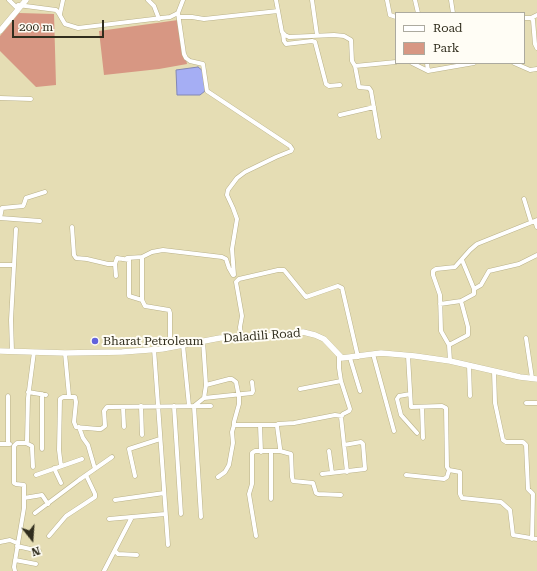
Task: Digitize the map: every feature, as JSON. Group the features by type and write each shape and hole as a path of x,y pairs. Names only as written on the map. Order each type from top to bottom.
{"main road":[{"path":"0,25 19,5 26,0"},
{"path":"0,31 19,5"},
{"name":"Daladili Road","path":"0,351 65,353 122,352 241,337 309,333 324,339 339,357"},
{"path":"339,357 350,358 373,354 408,356 450,361 535,378"}],"street":[{"path":"9,0 19,5 54,10 60,14 66,24 78,28 159,19 178,15 204,19 278,11"},
{"path":"60,14 63,0"},
{"path":"148,0 154,6 159,19"},
{"path":"182,0 178,15 184,54 190,61 203,64 206,89 290,146 292,149 291,151 245,172 237,178 228,190 227,195 233,208 236,220 232,249 234,275"},
{"path":"276,0 284,41 286,44 312,41 315,42 326,84 329,86 340,85"},
{"path":"312,0 317,36"},
{"path":"387,0 390,15 395,17"},
{"path":"415,0 418,12"},
{"path":"451,0 453,12"},
{"path":"525,18 531,18 537,15"},
{"path":"531,18 533,20 535,44 537,48"},
{"path":"283,34 289,36 340,35 350,38 352,60 355,66 359,87 368,87 371,89 379,137"},
{"path":"355,66 395,62"},
{"path":"414,64 428,71 464,64"},
{"path":"427,64 428,71"},
{"path":"516,64 530,70 537,69"},
{"path":"0,98 31,99"},
{"path":"340,115 374,107"},
{"path":"40,221 0,218 1,209 3,207 22,206 26,198 45,192"},
{"path":"524,199 537,227"},
{"path":"450,361 449,344 441,331 440,295 433,271 436,269 455,267 477,244 534,221"},
{"path":"72,227 75,257 108,264 115,264"},
{"path":"12,351 11,320 16,228"},
{"path":"116,276 115,264 117,258 142,257 152,252 163,250 222,257 226,259 228,266 237,280 235,284 242,316 240,327 241,337"},
{"path":"474,289 481,285 489,271 519,264 537,255"},
{"path":"142,257 142,300 145,306 168,309 170,311 170,347"},
{"path":"127,258 129,261 129,296 142,300"},
{"path":"440,304 461,301 472,296 474,289 462,260"},
{"path":"0,265 14,265"},
{"path":"237,280 281,270 286,272 306,298 335,287 341,287 343,290 358,357"},
{"path":"449,344 468,335 468,327 461,301"},
{"path":"526,338 535,378"},
{"path":"203,341 206,385 204,398"},
{"path":"183,345 191,406 201,517"},
{"path":"154,349 168,545"},
{"path":"26,443 28,392 34,352"},
{"path":"65,353 69,396"},
{"path":"373,354 394,431"},
{"path":"406,475 444,479 447,477 449,470 446,408 442,406 411,407 408,356"},
{"path":"234,426 294,424 335,415 342,416 350,409 341,381 339,357"},
{"path":"350,358 360,391"},
{"path":"469,365 470,396"},
{"path":"449,470 460,472 460,494 462,498 501,502 510,510 512,535 535,539 533,494 528,489 526,445 523,442 506,442 503,440 495,403 494,371"},
{"path":"206,385 232,379 237,384 239,395 239,404 232,432 232,448 226,470 218,477"},
{"path":"300,389 341,381"},
{"path":"191,406 204,398 239,395 253,392 252,382"},
{"path":"28,392 44,395 42,449"},
{"path":"410,394 399,396 397,399 402,415 417,433"},
{"path":"8,396 8,444"},
{"path":"61,466 58,450 60,400 62,397 74,396 76,399 74,422 88,445 95,469"},
{"path":"526,403 537,403"},
{"path":"123,406 124,427"},
{"path":"141,406 142,435"},
{"path":"174,406 182,514"},
{"path":"79,428 101,429 104,426 104,411 106,407 211,406"},
{"path":"422,407 423,438"},
{"path":"342,416 347,472"},
{"path":"260,425 261,452"},
{"path":"277,425 280,451"},
{"path":"135,476 129,449 160,439"},
{"path":"322,474 365,469 364,445 361,442 344,444"},
{"path":"0,444 26,443 32,446 33,467"},
{"path":"14,444 14,483 24,485 24,508 17,545 14,567 15,571"},
{"path":"256,536 249,492 252,484 253,452 280,451 291,454 293,481 313,483 316,493 318,494 340,495"},
{"path":"329,451 332,473"},
{"path":"271,452 272,499"},
{"path":"35,514 86,475 112,458"},
{"path":"36,475 82,459"},
{"path":"54,468 61,483"},
{"path":"49,536 66,516 95,497 86,475"},
{"path":"115,500 164,493"},
{"path":"24,498 42,495 48,504"},
{"path":"110,518 165,514"},
{"path":"104,571 132,517"},
{"path":"0,542 10,540 17,545 39,551"},
{"path":"115,551 120,554 137,555"},
{"path":"15,560 36,564"}],"green space":[{"path":"19,13 54,14 56,85 36,87 0,51 0,36"},
{"path":"178,20 187,64 159,69 104,75 99,31"}],"water":[{"path":"198,67 203,71 205,91 200,95 177,95 176,70"}],"place":[{"name":"Bharat Petroleum","path":"95,341"}]}
